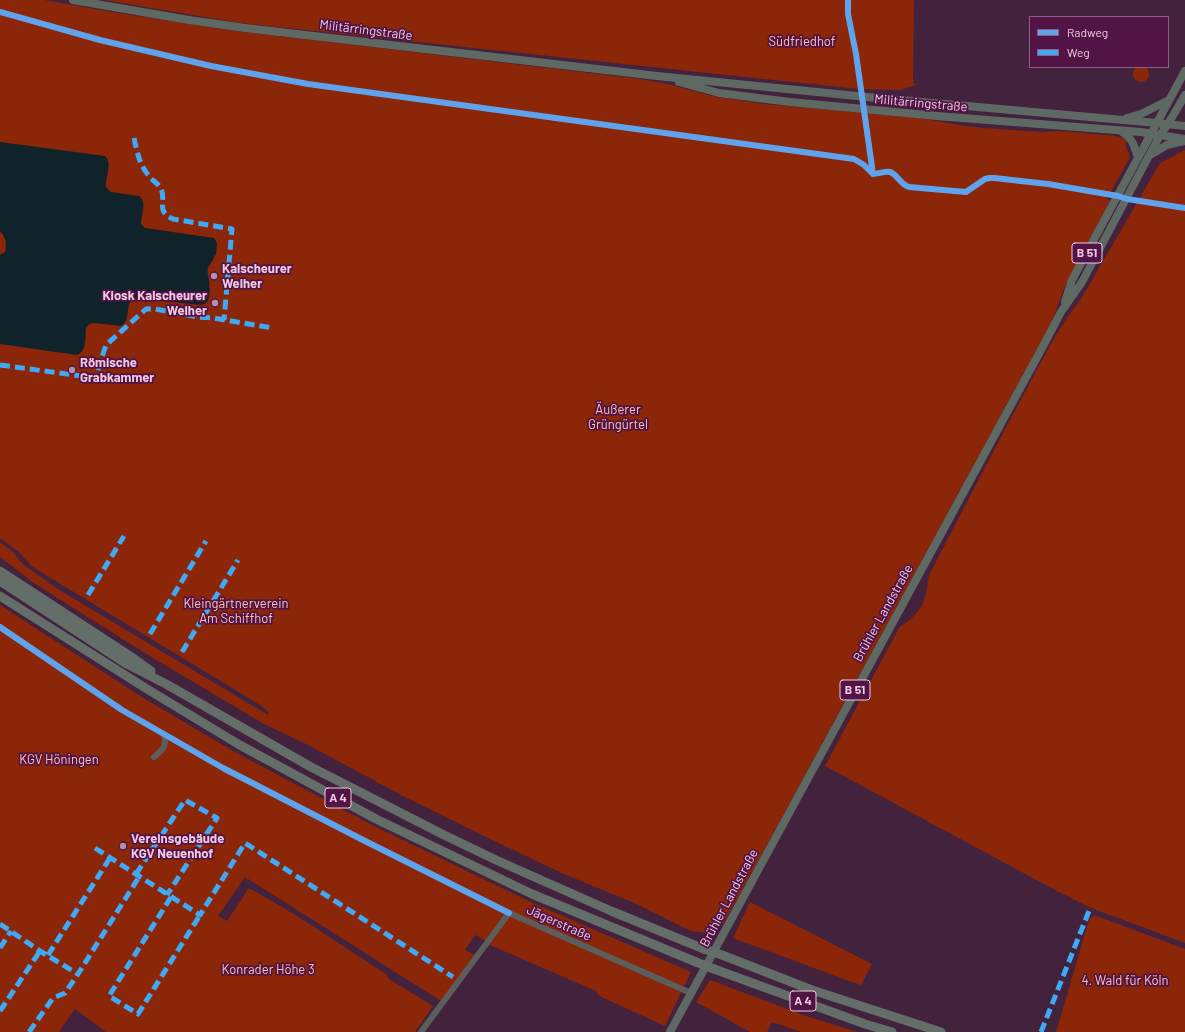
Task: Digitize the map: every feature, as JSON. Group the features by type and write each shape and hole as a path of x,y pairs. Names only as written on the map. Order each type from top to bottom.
{"highway":[{"name":"A 4","path":"0,571 130,656 166,684"},
{"name":"A 4","path":"0,581 125,663 166,684 311,767 444,835 604,908 704,949 812,990 941,1032"},
{"name":"A 4","path":"0,596 147,689 232,740 376,819 532,894 696,962 865,1024 892,1032"}],"main road":[{"name":"Militärringstraße","path":"74,0 245,28 657,76 1185,126"},
{"name":"Brühler Landstraße","path":"670,1032 1061,312 1082,282 1149,155 1156,134 1157,123 1185,71"},
{"name":"Militärringstraße","path":"657,76 719,93 782,101 938,116 1119,130 1156,134 1185,140"},
{"name":"Brühler Landstraße","path":"1061,312 1072,280 1138,158 1156,134 1168,124 1185,96"},
{"path":"1120,120 1141,114 1169,100"},
{"path":"1119,130 1129,136 1134,144 1138,158"},
{"path":"1149,155 1167,145 1185,140"}],"street":[{"path":"0,627 122,710 164,735 223,768 509,913"},
{"path":"154,757 163,749 166,742 164,735"},
{"name":"Jägerstraße","path":"421,1032 509,913 691,994"}],"green space":[{"name":"Äußerer Grüngürtel","path":"0,0 44,0 228,30 640,79 668,84 716,97 765,104 919,118 984,128 1042,132 1061,131 1116,136 1128,141 1125,144 1130,157 1107,199 1110,201 1065,286 1052,321 739,896 723,924 718,929 709,925 706,933 691,931 639,905 564,874 405,797 308,745 264,724 86,616 34,583 0,557 0,542 14,553 25,566 61,591 268,715 269,712 260,705 31,566 20,553 0,538"},
{"name":"Südfriedhof","path":"104,0 914,0 913,83 918,84 901,90 858,89 240,23"},
{"path":"1137,68 1145,68 1148,71 1148,77 1141,82 1134,77 1133,74"},
{"path":"1185,150 1185,943 1091,908 825,766 899,628 914,616 921,607 926,594 929,575 1044,356 1081,299 1160,163"},
{"path":"0,605 140,696 233,751 374,826 533,903 691,972 665,1026 599,996 596,991 490,945 485,940 475,935 465,950 474,955 441,1001 245,877 218,916 227,921 249,888 294,914 386,974 389,979 433,1006 415,1032 106,1032 75,1009 59,1032 0,1032"},
{"path":"750,902 872,964 861,985 733,938"},
{"name":"4. Wald für Köln","path":"1094,915 1185,949 1185,1032 1056,1032 1089,920"},
{"path":"710,980 803,1015 857,1032 801,1032 772,1022 767,1032 750,1032 696,1002"}],"water":[{"name":"Kalscheurer Weiher","path":"0,142 105,156 109,167 106,187 111,192 139,196 143,201 141,223 145,228 214,238 217,243 216,255 208,268 210,289 208,301 201,305 133,298 129,305 125,323 122,326 94,323 86,328 84,348 77,355 0,344 0,255 5,252 6,241 0,231"}],"marked path":[{"path":"134,138 143,168 160,187 163,196 163,209 167,216 173,219 232,229 224,320"},
{"path":"0,365 96,378 106,345 146,309 155,309 273,328"},
{"path":"88,595 124,536"},
{"path":"150,634 206,541"},
{"path":"182,652 238,560"},
{"path":"136,874 185,800 217,818 167,895"},
{"path":"95,848 200,915 245,843 453,977"},
{"path":"48,955 110,858"},
{"path":"0,924 78,974 139,877"},
{"path":"171,897 109,996 138,1014 200,915"},
{"path":"1041,1032 1089,911"},
{"path":"0,948 11,931"},
{"path":"0,1011 40,951"},
{"path":"29,1032 53,998 65,993 78,974"}],"cycle path":[{"path":"848,0 848,14 856,54 873,174"},
{"path":"0,12 100,40 211,66 308,84 854,159 864,165 873,174"},
{"path":"873,174 890,172 903,184 909,187 966,192 985,179 994,178 1048,184 1185,208"},
{"path":"0,627 122,710 223,768 509,913"}],"place":[{"name":"Kalscheurer Weiher","path":"214,276"},
{"name":"Kiosk Kalscheurer Weiher","path":"215,303"},
{"name":"Römische Grabkammer","path":"72,370"},
{"name":"Vereinsgebäude KGV Neuenhof","path":"123,846"}],"park label":[{"name":"Kleingärtnerverein Am Schiffhof","path":"236,612"},
{"name":"KGV Höningen","path":"59,760"},
{"name":"Konrader Höhe 3","path":"268,970"}]}
